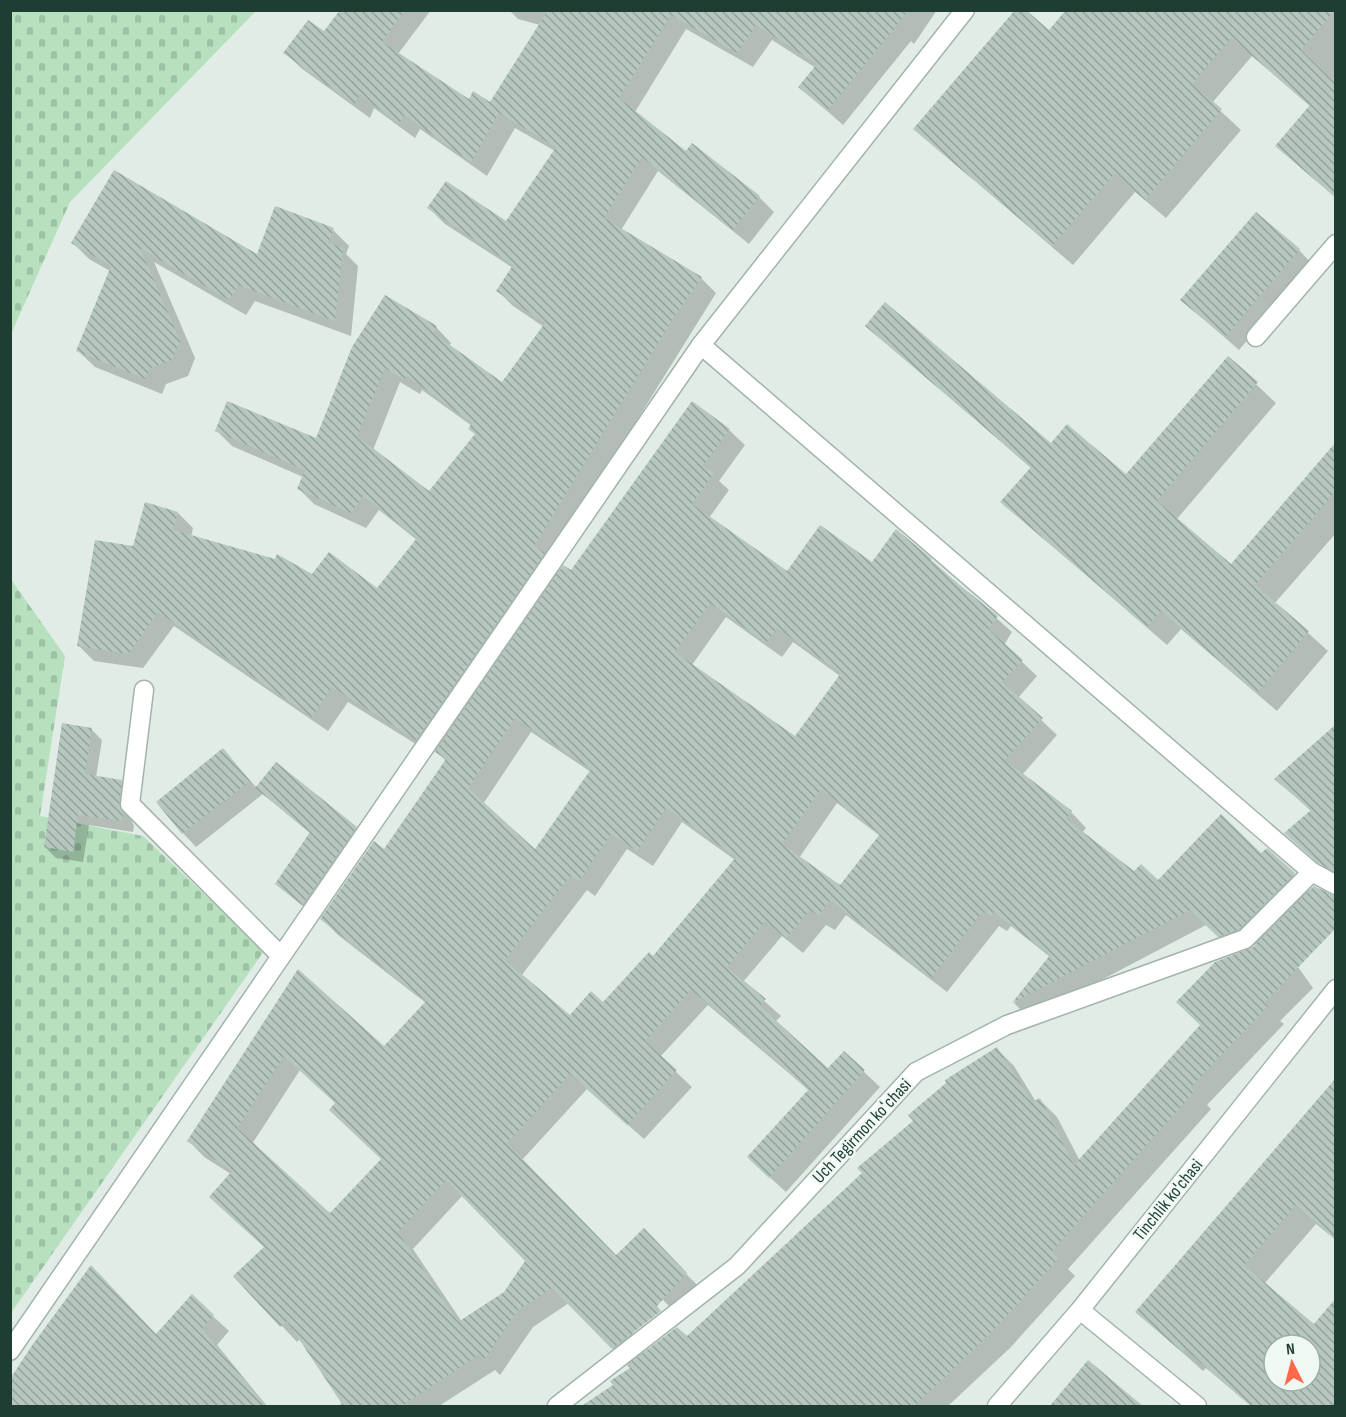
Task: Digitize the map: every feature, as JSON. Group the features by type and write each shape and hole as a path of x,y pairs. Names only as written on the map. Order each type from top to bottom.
{"street":[{"path":"10,1350 701,345 965,10"},
{"path":"1256,338 1335,244"},
{"path":"701,345 1312,872 1335,885"},
{"path":"144,690 130,804 280,955"},
{"name":"Uch Tegirmon koʻchasi","path":"557,1407 737,1266 916,1072 1007,1025 1245,939 1312,872"},
{"name":"Tinchlik ko'chasi","path":"997,1407 1080,1310 1335,989"},
{"path":"1080,1310 1197,1407"}],"green space":[{"path":"11,10 256,11 70,202 11,334"},
{"path":"10,578 65,656 40,816 143,836 264,951 11,1313"}],"building":[{"path":"340,10 405,10 382,42 469,99 473,91 490,102 548,10 909,10 827,111 798,87 817,64 756,25 737,53 671,15 619,98 686,151 692,143 760,196 733,230 642,157 604,218 702,277 672,320 534,546 545,553 416,740 332,687 312,717 158,612 128,654 77,646 95,540 133,546 145,502 178,512 173,530 275,559 277,554 312,574 329,552 377,588 417,538 363,496 351,513 297,489 305,470 215,431 227,401 316,438 352,347 385,295 437,326 433,333 502,382 545,323 496,291 513,265 427,208 446,181 506,221 556,147 499,113 471,162 404,115 399,124 359,94 354,104 283,53 308,20 324,31","holes":["385,368 404,380 407,376 472,423 468,429 475,434 429,491 357,436"]},
{"path":"1015,10 1026,10 1049,30 1066,10 1335,10 1301,50 1332,80 1335,76 1335,197 1275,146 1310,105 1231,38 1192,84 1222,109 1145,200 1115,173 1052,246 913,129"},
{"path":"114,170 257,254 275,206 334,228 328,243 343,248 335,321 238,285 229,300 140,248 180,341 172,360 150,368 145,379 76,351 111,266 71,243"},
{"path":"1256,212 1300,249 1225,337 1180,300"},
{"path":"885,302 1051,443 1067,424 1126,474 1228,356 1258,382 1157,501 1231,564 1335,443 1335,492 1255,585 1309,631 1257,693 1161,611 1147,627 1000,502 1031,467 865,326"},
{"path":"692,401 730,429 703,466 714,473 692,504 787,571 820,525 872,562 896,529 932,559 930,561 998,616 988,629 1023,660 1002,682 1043,718 1005,760 1072,811 1066,819 1134,871 1141,864 1158,880 1221,814 1261,853 1267,848 1295,873 1239,929 1218,937 1190,910 1012,1003 1050,955 994,912 990,917 983,911 931,978 830,900 818,916 810,910 786,938 765,921 727,967 766,999 760,1006 828,1068 844,1051 865,1070 769,1178 747,1157 808,1090 741,1029 691,990 645,1041 677,1070 627,1125 570,1074 507,1143 616,1255 644,1228 687,1273 657,1306 661,1311 612,1349 552,1288 517,1311 484,1360 480,1354 400,1407 344,1407 287,1321 280,1327 233,1276 264,1247 209,1197 232,1171 187,1141 298,969 384,1046 426,1001 320,919 374,841 384,849 446,759 435,752 563,565 571,570","holes":["710,603 766,643 777,628 841,673 795,736 675,652","515,718 591,769 535,849 468,788","821,789 880,834 840,885 782,844","666,808 736,857 653,956 649,952 603,1002 591,991 570,1015 505,960 570,876 579,881 611,834 637,851","284,1056 335,1103 329,1110 381,1159 330,1213 237,1128","446,1180 525,1261 504,1292 458,1322 398,1232"]},
{"path":"62,723 92,728 85,774 122,780 119,803 124,814 122,821 78,815 73,852 44,847"},
{"path":"1335,725 1335,872 1318,863 1284,833 1311,810 1274,779"},
{"path":"223,748 250,781 182,834 156,802"},
{"path":"276,762 357,827 302,905 275,884 310,832 255,788"},
{"path":"1314,886 1335,896 1335,929 1264,1003 1268,1006 1191,1087 1195,1091 1052,1251 1059,1258 993,1331 913,1407 580,1407 613,1385 610,1381 630,1368 627,1365 677,1327 687,1336 862,1173 857,1168 913,1121 908,1115 946,1083 945,1080 997,1047 1032,1102 1040,1098 1074,1165 1200,1025 1176,1002 1215,962 1253,947"},
{"path":"1335,1079 1335,1239 1296,1205 1244,1265 1314,1324 1335,1299 1335,1407 1252,1407 1185,1349 1182,1352 1135,1312"},
{"path":"91,1265 156,1334 192,1294 214,1315 202,1329 267,1407 10,1407 10,1379"},
{"path":"1088,1360 1144,1407 1049,1407"}]}
